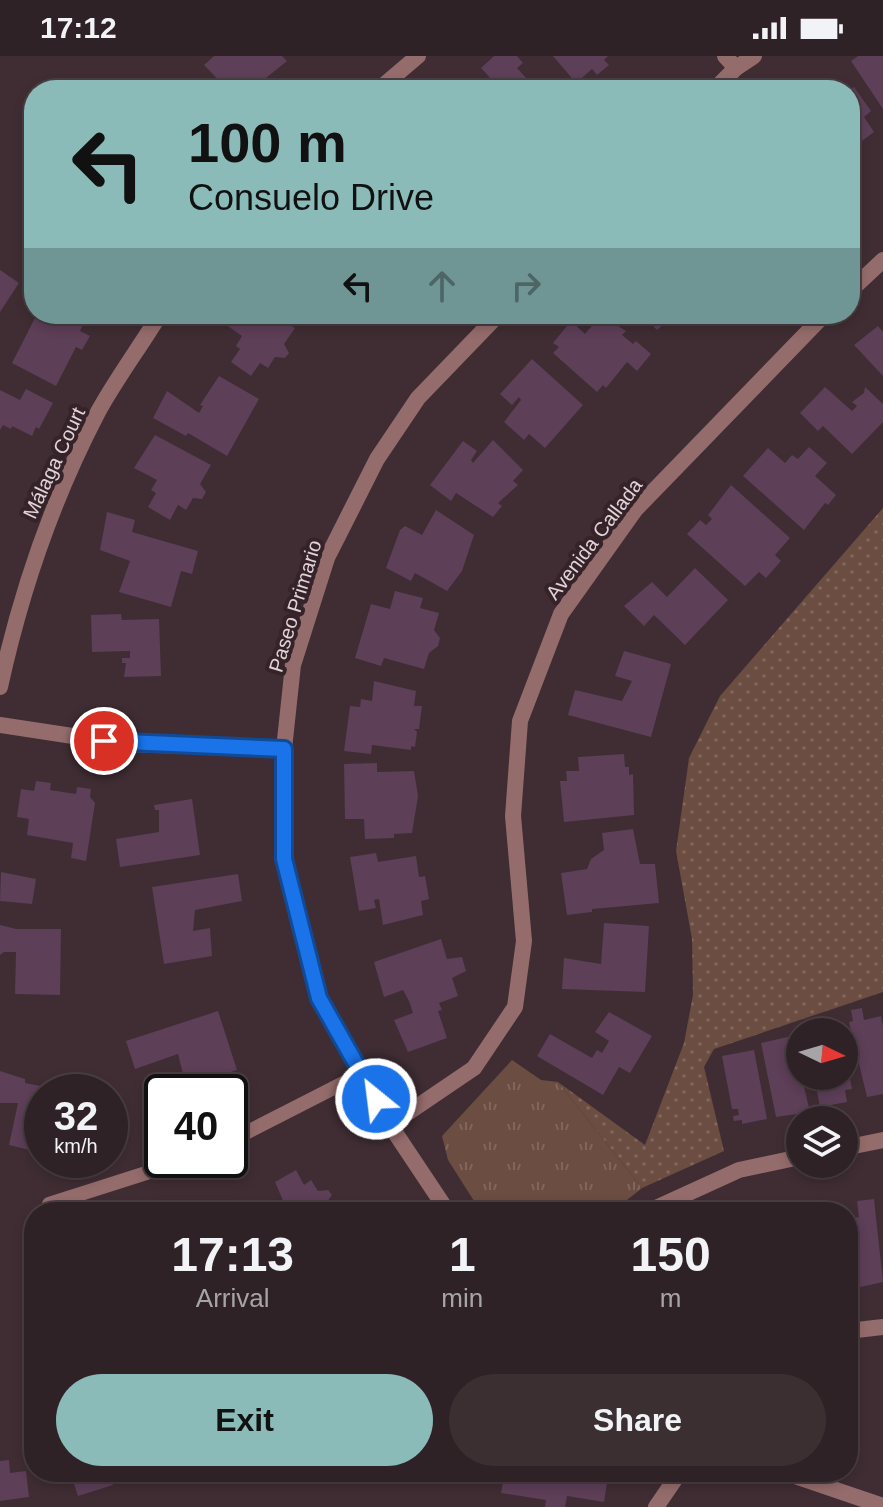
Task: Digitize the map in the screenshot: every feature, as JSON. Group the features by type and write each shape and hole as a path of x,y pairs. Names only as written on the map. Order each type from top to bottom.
{"street":[{"path":"390,80 418,56"},
{"path":"720,80 730,62 754,56"},
{"path":"860,282 883,260"},
{"name":"Málaga Court","path":"0,687 15,621 45,525 99,411 154,324"},
{"name":"Paseo Primario","path":"441,1202 390,1125 319,998 284,859 284,749 293,665 327,558 377,459 418,398 489,324"},
{"name":"Avenida Callada","path":"390,1125 474,1068 515,1007 524,941 513,816 520,721 561,614 635,510 815,324"},
{"path":"0,725 125,744 284,749"},
{"path":"858,1145 883,1140"},
{"path":"669,1202 739,1170 786,1160"},
{"path":"858,1330 883,1327"},
{"path":"656,1507 673,1482"},
{"path":"812,1482 883,1506"}],"lane":[{"path":"248,1132 361,1074"},
{"path":"55,1202 144,1174"}],"green space":[{"path":"883,508 883,992 806,1018 786,1018 786,1025 714,1049 704,1067 724,1151 642,1188 558,1082 645,1145 684,1043 693,995 692,939 676,851 689,758 720,696"},
{"path":"512,1060 541,1080 558,1082 642,1188 624,1202 475,1202 448,1160 442,1136"}],"building":[{"path":"214,56 282,56 287,61 263,80 218,80 204,65"},
{"path":"494,56 517,56 523,63 517,68 528,80 492,80 481,68"},
{"path":"553,56 608,56 604,60 609,65 597,75 592,69 579,80 573,80"},
{"path":"858,56 883,56 883,109 851,61"},
{"path":"860,95 871,111 864,117 874,132 860,142"},
{"path":"0,270 19,283 0,312"},
{"path":"32,324 83,324 80,331 90,336 82,350 76,347 56,386 12,363"},
{"path":"225,324 289,324 295,328 284,344 289,353 285,358 275,357 268,368 260,363 251,376 231,362 240,349 236,346 242,336"},
{"path":"569,324 574,324 585,334 593,324 615,324 626,331 622,335 633,344 636,341 651,354 637,371 627,362 606,388 603,385 597,392 553,353 559,347 553,343"},
{"path":"878,326 883,332 883,376 854,345"},
{"path":"532,359 583,405 545,448 529,434 524,440 504,422 521,400 519,397 512,405 500,394"},
{"path":"219,376 259,399 227,456 188,433 186,436 153,418 167,391 199,413 203,406 200,405"},
{"path":"825,387 852,411 857,406 852,402 864,393 865,387 883,404 883,422 852,454 823,426 818,431 800,413"},
{"path":"26,389 53,403 39,429 36,427 32,436 12,426 11,429 3,425 0,430 0,390 20,400"},
{"path":"155,435 211,465 200,484 206,492 202,499 193,498 186,510 178,505 170,520 148,507 156,493 151,490 157,480 134,468"},
{"path":"493,440 523,470 513,481 518,485 498,503 502,506 493,517 456,493 451,501 430,485 463,441 477,451 471,460 473,463"},
{"path":"809,447 827,463 815,476 836,495 828,505 825,503 804,530 743,476 768,448 785,463 792,455 798,459"},
{"path":"731,485 790,538 775,555 781,561 766,578 759,572 745,586 687,534 700,520 706,525 712,519 708,515"},
{"path":"436,510 474,535 462,571 447,591 415,573 411,581 386,568 400,530 405,526 422,535"},
{"path":"107,512 135,520 132,532 198,551 192,574 181,571 171,607 119,592 130,561 100,550"},
{"path":"695,568 728,600 685,645 654,615 644,626 624,606 652,582 667,597"},
{"path":"395,591 423,598 420,608 439,613 434,630 440,638 438,646 429,653 424,669 384,658 381,666 355,658 371,604 390,609"},
{"path":"121,614 122,620 159,619 161,676 124,677 126,663 122,663 122,658 130,658 130,651 92,652 91,615"},
{"path":"624,651 671,664 651,737 568,715 575,690 622,701 632,681 615,676"},
{"path":"374,681 416,691 414,706 422,706 419,729 414,729 417,732 415,747 411,746 411,750 372,745 371,754 344,751 350,706 360,707 361,699 372,701"},
{"path":"624,754 625,767 629,767 629,775 633,774 634,815 564,822 560,781 567,781 566,771 579,771 578,757"},
{"path":"377,763 377,772 414,771 418,796 412,833 394,834 394,838 365,839 364,819 345,819 344,764"},
{"path":"36,781 51,783 50,790 76,794 77,787 91,789 90,797 95,803 86,861 71,858 73,843 27,835 29,819 17,817 21,789 34,791"},
{"path":"192,799 200,855 120,867 116,839 159,832 159,810 155,810 154,805"},
{"path":"633,829 640,864 655,864 659,903 592,909 592,912 567,915 561,873 587,869 591,859 604,850 602,833"},
{"path":"376,853 378,862 416,856 419,877 425,876 429,899 421,901 423,915 383,925 379,899 374,900 376,908 359,911 350,857"},
{"path":"1,872 36,879 32,904 0,901"},
{"path":"238,874 242,901 195,910 193,931 210,928 212,956 164,964 152,887"},
{"path":"604,923 649,926 645,992 562,989 564,958 601,964"},
{"path":"0,925 16,929 61,929 60,995 15,994 16,952 0,955"},
{"path":"441,939 447,959 462,957 466,971 452,978 458,996 439,1003 442,1010 438,1011 447,1038 408,1052 394,1020 413,1013 409,1001 403,990 384,997 374,962"},
{"path":"862,1008 864,1020 881,1016 883,1094 867,1097 858,1060 858,1018 852,1018 851,1010"},
{"path":"218,1011 237,1070 224,1074 183,1074 178,1054 135,1069 126,1041"},
{"path":"609,1012 652,1036 630,1073 619,1067 603,1095 537,1056 550,1034 592,1058 597,1050 602,1053 609,1041 595,1032"},
{"path":"786,1037 786,1090 805,1090 809,1106 786,1106 786,1116 776,1117 761,1043"},
{"path":"754,1050 767,1119 742,1124 742,1120 734,1121 733,1116 739,1115 738,1109 732,1109 722,1056"},
{"path":"0,1071 24,1079 24,1149 9,1145 18,1103 0,1103"},
{"path":"817,1090 845,1090 847,1102 820,1106"},
{"path":"296,1170 304,1185 311,1180 318,1191 328,1190 332,1195 327,1202 284,1202 275,1182"},
{"path":"874,1199 883,1282 858,1288 859,1217 857,1201"},
{"path":"9,1460 10,1473 24,1471 29,1497 0,1501 0,1461"},
{"path":"73,1482 112,1482 113,1485 78,1496"},
{"path":"503,1482 607,1482 604,1502 567,1496 565,1507 545,1507 546,1500 501,1493"}],"route":[{"path":"104,741 284,749 284,859 319,998 376,1099"}]}
